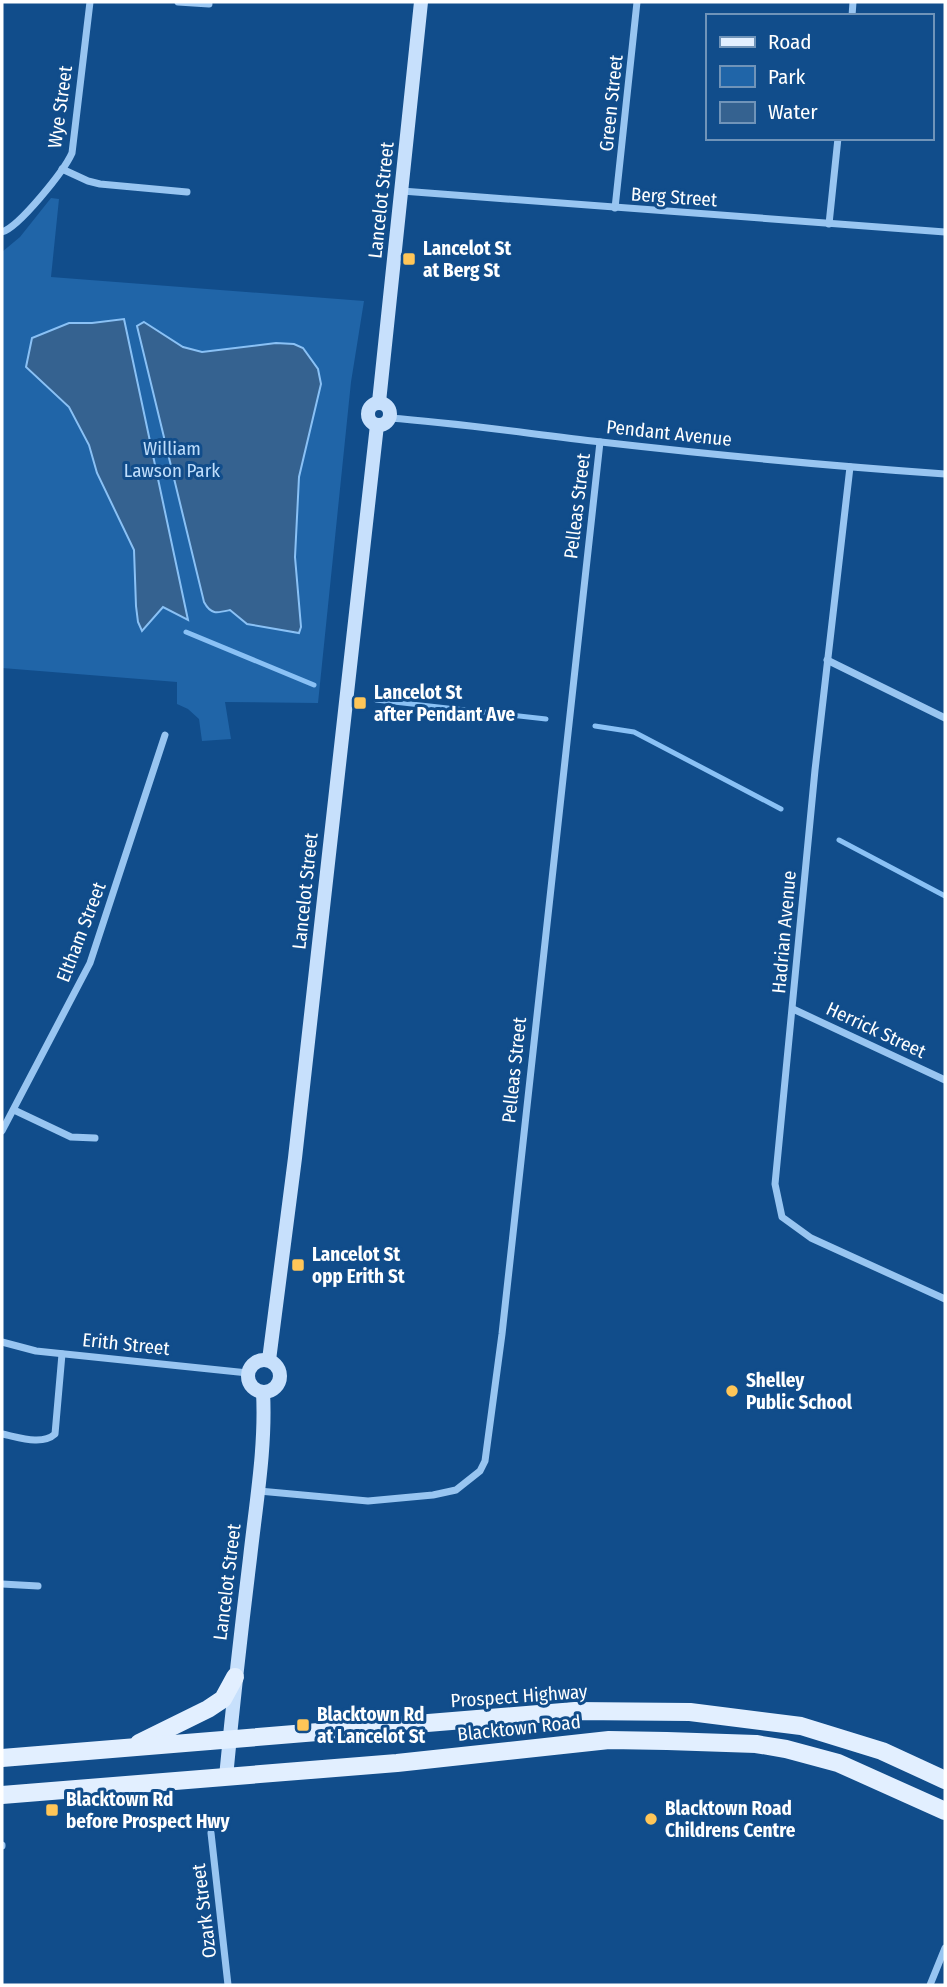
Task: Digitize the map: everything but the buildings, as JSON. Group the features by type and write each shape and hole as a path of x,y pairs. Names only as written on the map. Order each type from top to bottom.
{"main road":[{"path":"130,1747 208,1709 223,1699 235,1677"},
{"name":"Prospect Highway","path":"2,1758 575,1711 690,1712 801,1726 882,1751 945,1780"},
{"name":"Blacktown Road","path":"2,1795 397,1763 609,1740 746,1744 786,1749 838,1763 945,1811"}],"street":[{"name":"Wye Street","path":"2,232 15,226 69,159 75,142 90,2"},
{"path":"178,2 209,5"},
{"name":"Lancelot Street","path":"269,1360 383,422 370,421 368,411 372,405 379,402 421,2"},
{"name":"Green Street","path":"615,208 637,2"},
{"path":"829,224 838,140"},
{"path":"62,169 100,184 187,192"},
{"name":"Berg Street","path":"401,191 945,232"},
{"name":"Pendant Avenue","path":"383,422 434,421 600,442 945,474"},
{"name":"Pelleas Street","path":"258,1490 368,1502 433,1495 456,1490 480,1471 485,1461 500,1347 600,442"},
{"name":"Hadrian Avenue","path":"850,467 815,770 775,1184 782,1217 811,1238 945,1299"},
{"path":"827,660 945,718"},
{"name":"Eltham Street","path":"2,1131 90,963 165,735"},
{"name":"Herrick Street","path":"793,1009 945,1080"},
{"path":"14,1110 71,1137 94,1138"},
{"name":"Erith Street","path":"2,1342 25,1349 62,1354 248,1373"},
{"path":"2,1434 41,1440 51,1438 55,1434 62,1354"},
{"path":"264,1359 278,1368 280,1377 275,1388 263,1392 249,1383 248,1373 253,1363 264,1359"},
{"name":"Lancelot Street","path":"226,1777 235,1677 258,1490 264,1415 263,1392"},
{"path":"2,1584 38,1586"},
{"name":"Ozark Street","path":"211,1833 228,1985"},
{"path":"930,1985 945,1948"}],"green space":[{"name":"William Lawson Park","path":"51,198 59,199 51,277 364,301 351,382 318,703 225,702 231,739 202,741 199,719 177,704 177,682 2,668 2,252 20,237"}],"water":[{"path":"124,319 188,620 163,607 142,631 136,606 134,550 97,473 89,445 69,407 26,367 32,338 69,323"},
{"path":"144,322 183,347 202,352 276,343 294,344 303,348 318,369 321,384 299,477 295,557 301,627 299,633 247,624 230,610 215,612 204,602 137,326"}],"waterway":[{"path":"186,632 314,685"},
{"path":"376,700 546,719"},
{"path":"595,726 634,732 781,809"},
{"path":"839,840 945,896"}],"place":[{"name":"Lancelot St at Berg St","path":"409,259"},
{"name":"Lancelot St after Pendant Ave","path":"360,703"},
{"name":"Lancelot St opp Erith St","path":"298,1265"},
{"name":"Shelley Public School","path":"732,1391"},
{"name":"Blacktown Rd at Lancelot St","path":"303,1725"},
{"name":"Blacktown Rd before Prospect Hwy","path":"52,1810"},
{"name":"Blacktown Road Childrens Centre","path":"651,1819"}]}
